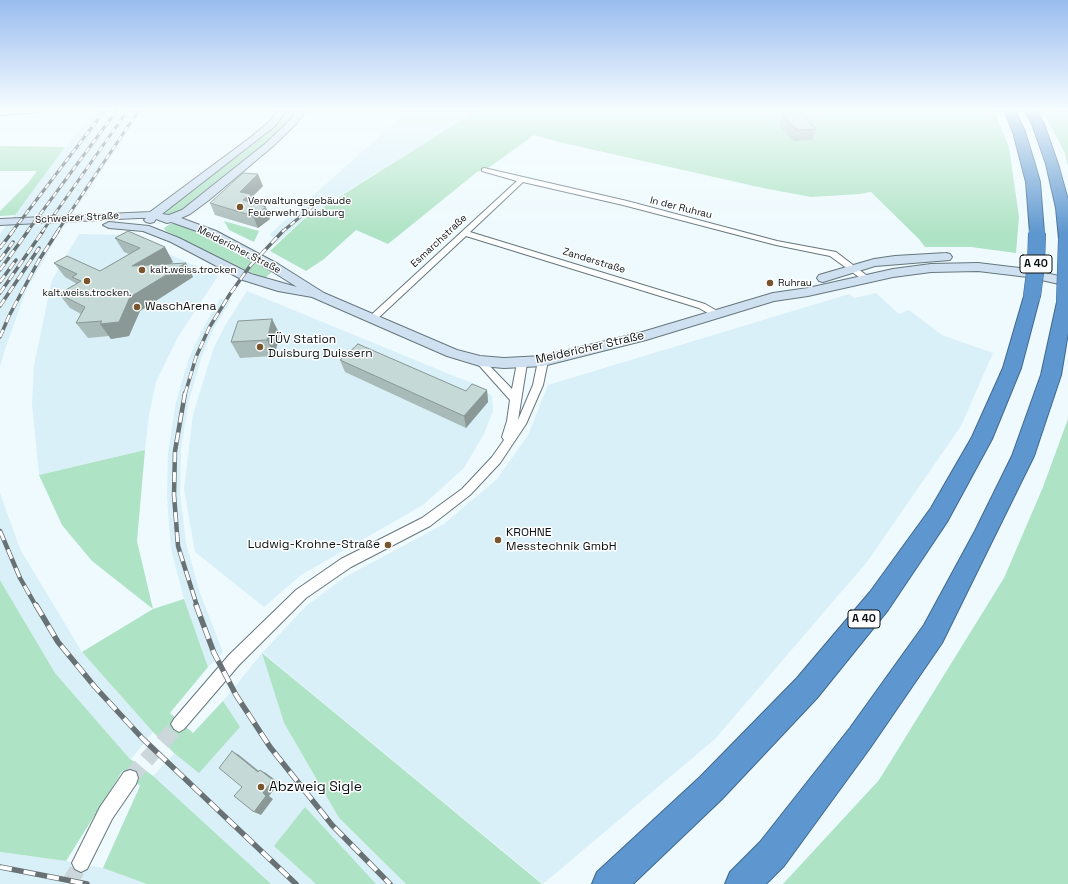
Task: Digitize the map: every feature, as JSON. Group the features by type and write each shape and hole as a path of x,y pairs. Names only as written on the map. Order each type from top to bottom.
{"highway":[{"name":"A 40","path":"609,884 711,788 807,688 879,601 938,515 982,439 1012,368 1032,296 1036,265 1037,232 1033,182 1025,151"},
{"name":"A 40","path":"742,884 772,854 860,738 933,634 983,538 1023,456 1051,375 1067,292 1067,239 1063,208 1048,151"}],"main road":[{"path":"145,228 153,215 238,151"},
{"path":"145,228 172,219 190,209 261,151"},
{"path":"205,198 201,215 212,233"},
{"name":"Meidericher Straße","path":"153,215 172,219 212,233 274,267 319,296 452,353 480,361 543,361 641,337 773,297 802,284 854,268 896,260 954,257 1000,260 1068,273"},
{"name":"Schweizer Straße","path":"1,225 105,216 153,215"},
{"name":"Schweizer Straße","path":"1,225 126,226"},
{"name":"Meidericher Straße","path":"126,226 145,228 175,240 247,277 282,288 319,296"},
{"name":"Meidericher Straße","path":"773,297 808,292 866,278 917,270 960,266 1003,268 1067,292"}],"street":[{"name":"In der Ruhrau","path":"484,170 624,203 776,243 819,250 833,254 866,278"},
{"name":"Esmarchstraße","path":"372,319 522,180"},
{"name":"Zanderstraße","path":"464,233 702,306 716,314"},
{"path":"480,361 515,398"},
{"path":"179,724 234,660 301,594 346,563 426,522 466,492 496,460 521,424 539,381 543,361"},
{"path":"504,447 512,421 522,362"},
{"path":"81,863 106,813 130,778"}],"shaded area":[{"path":"62,151 115,151 57,236 26,291 0,367 0,234"},
{"path":"363,151 411,151 303,220 276,243 270,234"},
{"path":"79,234 126,235 218,276 178,337 156,382 149,415 145,450 39,475 32,404 34,365 52,280"},
{"path":"247,291 478,385 492,396 493,411 484,434 464,468 423,505 301,575 264,607 195,552 184,489 193,414 214,347 226,324"},
{"path":"876,293 899,314 909,310 942,335 993,353 961,426 867,562 715,739 543,884 263,653 284,723 339,818 406,884 0,884 0,852 66,861 103,868 140,786 122,769 130,759 55,673 0,580 0,493 20,549 82,652 153,732 131,759 153,776 223,701 262,653 306,606 345,577 444,524 497,479 528,435 548,385 849,294 854,298"},
{"path":"220,299 231,300 214,328 202,356 189,400 181,449 180,493 186,543 200,593 223,652 208,667 184,599 171,549 167,497 168,452 176,402 189,358 203,328"}],"green space":[{"path":"0,151 62,151 15,215 0,216 0,211 28,183 37,171 0,171"},
{"path":"244,151 256,151 186,208 170,215 164,214 173,205"},
{"path":"412,151 512,151 487,169 477,172 388,244 356,230 324,259 306,271 270,251 303,220"},
{"path":"600,151 1010,151 1019,217 1016,253 971,247 925,247 919,239 871,192 811,197 763,188"},
{"path":"1064,151 1068,151 1068,166"},
{"path":"224,221 259,231 254,242 229,230"},
{"path":"170,224 186,227 272,272 265,278 252,273 166,231 164,228"},
{"path":"1068,419 1068,884 783,884 879,780 1004,578 1043,487"},
{"path":"145,450 137,541 153,609 92,561 62,525 39,475"},
{"path":"0,580 55,673 130,759 153,776 271,884 147,884 103,868 140,786 123,770 66,861 0,852"},
{"path":"184,599 208,667 170,713 193,733 223,701 240,727 199,773 174,753 153,732 82,652 153,609"},
{"path":"262,653 542,884 406,884 339,818 284,723"},
{"path":"305,807 376,884 316,884 274,846"}],"building":[{"path":"243,173 258,174 240,192 251,194 243,200 266,207 253,216 210,203"},
{"path":"128,231 165,247 132,266 186,263 130,297 119,322 100,324 102,321 76,323 85,307 59,294 81,281 72,277 77,274 54,263 67,256 100,271 140,248 115,238"},
{"path":"272,319 267,340 231,342 238,321"},
{"path":"358,344 466,391 472,384 487,390 464,416 340,360"},
{"name":"Abzweig Sigle","path":"232,751 258,772 260,770 273,780 263,793 266,796 254,812 234,796 242,787 219,768"}],"tunnel":[{"path":"130,778 179,724"},
{"path":"69,884 81,863"}],"railway":[{"path":"12,232 74,151"},
{"path":"27,232 87,151"},
{"path":"42,232 99,151"},
{"path":"57,232 111,151"},
{"path":"282,232 312,207"},
{"path":"0,248 13,231"},
{"path":"0,270 28,231"},
{"path":"0,293 43,231"},
{"path":"0,337 9,316 39,260 58,231"},
{"path":"185,394 196,357 209,328 230,294 250,266 282,232"},
{"path":"0,260 13,242"},
{"path":"0,306 39,248"},
{"path":"0,282 16,260"},
{"path":"185,393 175,451 174,495 178,546 197,606"},
{"path":"0,531 20,578 36,606"},
{"path":"36,605 58,642 95,687 143,739 296,884"},
{"path":"196,605 214,653 236,695 270,747 332,825 390,884"},
{"path":"0,867 87,884"}],"place":[{"name":"Verwaltungsgebäude Feuerwehr Duisburg","path":"240,207"},
{"name":"kalt.weiss.trocken","path":"142,270"},
{"name":"kalt.weiss.trocken.","path":"87,281"},
{"name":"Ruhrau","path":"770,283"},
{"name":"WaschArena","path":"137,307"},
{"name":"TÜV Station Duisburg Duissern","path":"260,347"},
{"name":"KROHNE Messtechnik GmbH","path":"498,540"},
{"name":"Ludwig-Krohne-Straße","path":"388,545"},
{"name":"Abzweig Sigle","path":"261,787"}]}
